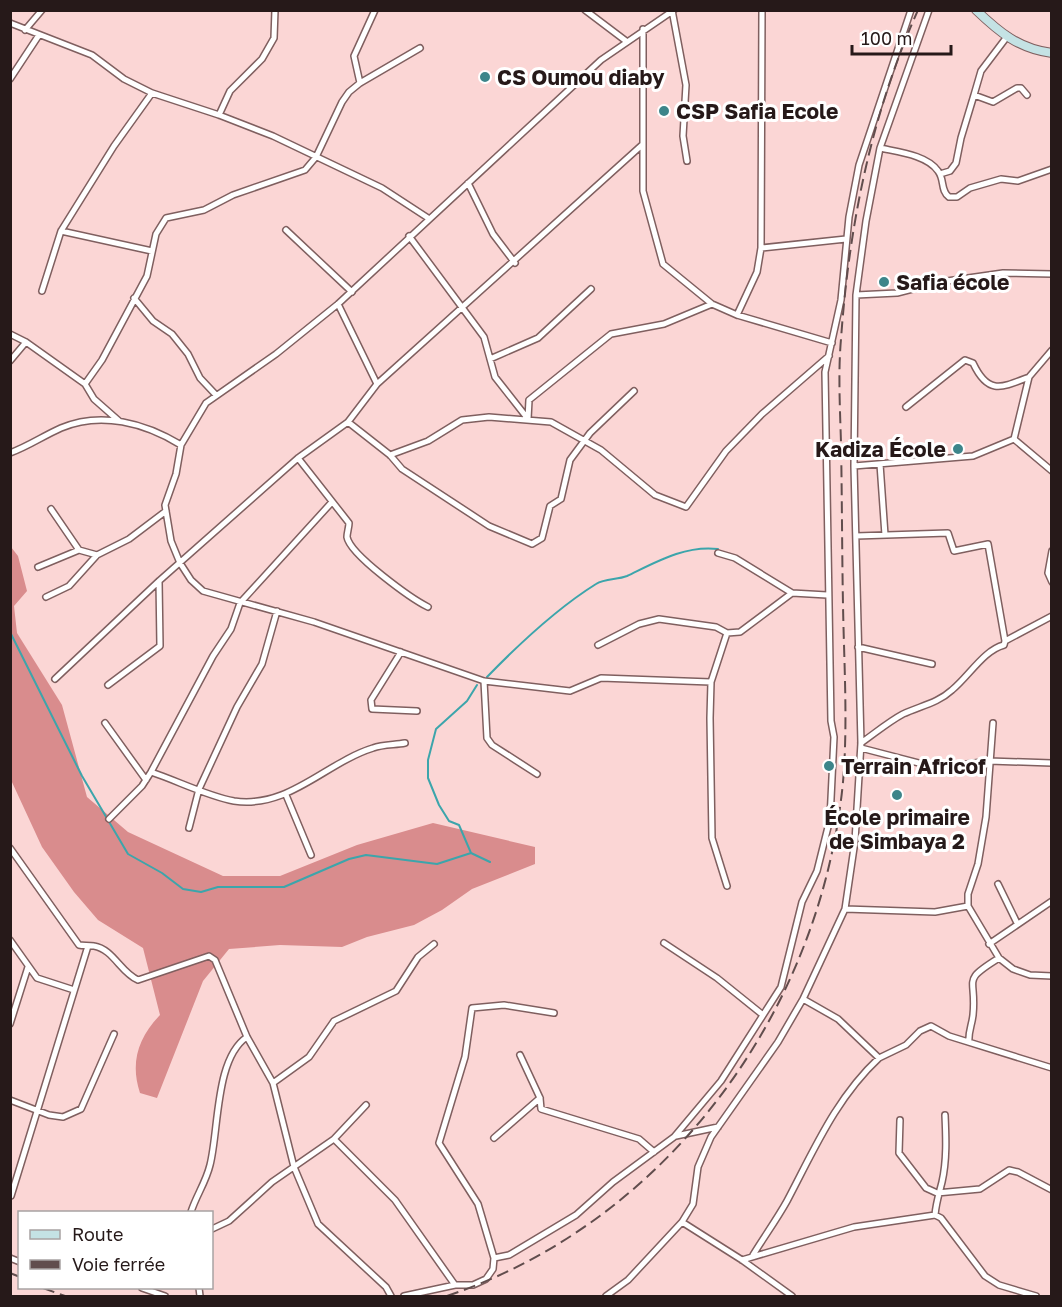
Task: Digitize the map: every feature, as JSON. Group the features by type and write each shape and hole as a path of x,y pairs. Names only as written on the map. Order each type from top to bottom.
{"main road":[{"path":"976,10 1006,38 1035,51 1052,53"}],"street":[{"path":"25,30 42,10"},
{"path":"219,115 230,91 262,59 274,38 275,10"},
{"path":"360,83 354,56 375,10"},
{"path":"585,10 626,40"},
{"path":"737,315 757,272 761,248 762,10"},
{"path":"494,1258 509,1255 576,1215 613,1182 674,1137 721,1081 781,987 802,902 817,871 830,819 834,737 831,721 827,595 825,372 841,300 846,239 859,165 911,10"},
{"path":"606,1296 628,1280 682,1222 693,1204 698,1167 718,1127 778,1042 803,999 845,909 855,841 861,746 854,466 856,295 866,221 880,148 928,10"},
{"path":"687,161 683,136 686,85 673,11 626,40 541,113 338,304 276,354 206,403 181,444 166,511 171,541 180,563 191,580 203,591 240,603 277,611 484,681 570,691 601,678 711,682"},
{"path":"10,23 92,55 124,79 152,93 219,115 316,157 382,188 428,218"},
{"path":"643,30 643,191 663,264 712,304 737,315 832,343"},
{"path":"10,80 39,35"},
{"path":"940,174 950,171 956,163 981,71 1006,38"},
{"path":"85,384 102,360 147,276 156,234 166,218 204,210 233,195 305,170 316,157 342,102 360,83 420,48"},
{"path":"974,95 993,102 1017,88 1021,88 1027,95"},
{"path":"42,291 61,231 114,146 152,93"},
{"path":"56,679 159,581 298,459 348,422 377,384 642,146"},
{"path":"880,148 916,156 937,169 943,192 949,198 957,197 970,188 1001,179 1018,181 1052,169"},
{"path":"468,183 493,234 514,263"},
{"path":"286,230 352,291"},
{"path":"61,231 152,251"},
{"path":"409,236 484,337 495,377 528,419"},
{"path":"761,248 846,239"},
{"path":"856,295 897,293 940,282 1003,273 1052,273"},
{"path":"490,359 538,338 591,290"},
{"path":"134,298 153,321 172,334 188,354 200,378 216,395"},
{"path":"338,304 377,384"},
{"path":"528,419 529,400 611,334 664,324 712,304"},
{"path":"10,334 26,342 85,384 94,399 119,421"},
{"path":"10,361 26,342"},
{"path":"1014,439 1029,377 1052,350"},
{"path":"390,455 428,441 462,420 489,417 550,422 586,441 617,462 641,486 686,507 726,451 762,414 830,355"},
{"path":"906,407 965,360 973,363 978,375 987,384 1000,388 1029,377"},
{"path":"348,422 390,455 402,469 489,526 532,544 542,538 550,506 561,499 570,460 590,433 634,391"},
{"path":"10,453 34,445 60,429 89,420 119,421 158,431 181,444"},
{"path":"854,466 972,456 1014,439"},
{"path":"1014,439 1052,471"},
{"path":"298,459 349,523 347,538 353,549 410,598 428,607"},
{"path":"880,464 885,535"},
{"path":"109,819 151,772 213,656 231,629 240,603 332,502"},
{"path":"51,509 79,550"},
{"path":"46,597 69,586 97,555 129,539 166,511"},
{"path":"856,536 948,533 954,551 988,544 1005,641"},
{"path":"38,567 79,550 97,555"},
{"path":"1052,551 1048,573 1052,582"},
{"path":"718,553 735,558 792,593 827,595"},
{"path":"108,685 160,646 159,581"},
{"path":"598,645 639,624 659,619 716,627 727,633 740,632 792,593"},
{"path":"189,828 199,789 237,707 262,664 277,611"},
{"path":"861,746 902,715 931,704 950,692 974,671 987,653 1052,616"},
{"path":"727,633 711,682 712,838 727,886"},
{"path":"858,647 932,664"},
{"path":"401,652 371,699 372,709 417,711"},
{"path":"484,681 487,738 492,746 537,774"},
{"path":"105,723 146,780"},
{"path":"993,723 988,761 986,817 978,864 968,894 968,906 989,944 999,958 1012,969 1030,975 1052,976"},
{"path":"151,772 234,801 261,801 286,795 352,757 375,747 405,744"},
{"path":"861,746 938,768 988,761 1052,763"},
{"path":"286,795 311,855"},
{"path":"11,850 79,945 94,946 110,954 132,977 138,980 209,956 214,960 247,1037 273,1083 294,1167 318,1224 386,1287 391,1296"},
{"path":"998,885 1017,923"},
{"path":"989,944 1017,923 1052,902"},
{"path":"845,909 935,912 968,906"},
{"path":"10,940 37,978 74,990"},
{"path":"664,943 717,978 763,1015"},
{"path":"273,1083 309,1057 334,1021 384,994 396,991 418,957 434,944"},
{"path":"11,1196 88,946"},
{"path":"969,1042 968,1031 973,1015 971,981 975,973 999,958"},
{"path":"10,1024 28,967"},
{"path":"803,999 838,1019 879,1058"},
{"path":"404,1296 455,1285 473,1285 486,1279 493,1269 494,1258 478,1204 439,1143 465,1057 472,1008 504,1005 554,1013"},
{"path":"753,1255 786,1204 832,1114 857,1078 879,1058 906,1045 920,1031 931,1026 969,1042 1052,1068"},
{"path":"10,1100 37,1108 49,1115 63,1117 81,1109 114,1034"},
{"path":"191,1211 212,1161 220,1090 233,1052 247,1037"},
{"path":"520,1054 540,1098 541,1109 639,1139 654,1152"},
{"path":"494,1138 540,1098"},
{"path":"213,1229 229,1221 272,1182 334,1139 366,1105"},
{"path":"935,1215 937,1192 941,1185 947,1147 945,1115"},
{"path":"900,1120 899,1153 926,1188 937,1192 980,1189 1009,1170 1018,1172 1052,1190"},
{"path":"674,1137 718,1127"},
{"path":"334,1139 395,1200 455,1285"},
{"path":"742,1260 854,1227 935,1215 941,1218 985,1276 999,1285 1036,1296"},
{"path":"682,1222 742,1260 792,1296"},
{"path":"147,1289 165,1296"}],"shaded area":[{"path":"11,547 18,556 27,591 14,606 17,633 62,705 87,797 128,832 223,876 280,876 357,845 433,823 535,847 535,864 472,889 442,910 414,925 367,937 342,947 280,945 229,949 203,981 157,1098 140,1093 136,1071 138,1051 146,1033 160,1015 143,948 98,920 74,892 42,847 11,780"}],"waterway":[{"path":"487,677 539,627 596,584 627,576 682,552 706,548 718,549"},
{"path":"10,632 82,776 128,854 162,873 183,889 201,892 218,887 284,887 349,859 366,855 437,864 471,853 490,862"},
{"path":"471,853 459,825 449,821 439,805 428,778 428,760 436,729 467,701 477,685"}],"railway":[{"path":"447,1296 526,1262 599,1217 663,1161 719,1098 766,1026 803,949 829,867 843,782 845,716 839,378 850,255 856,213 875,130 887,90 918,10"},
{"path":"10,1273 18,1276"},
{"path":"46,1289 65,1296"}],"place":[{"name":"CS Oumou diaby","path":"485,77"},
{"name":"CSP Safia Ecole","path":"664,111"},
{"name":"Safia école","path":"884,282"},
{"name":"Kadiza École","path":"958,449"},
{"name":"Terrain Africof","path":"829,766"},
{"name":"École primaire de Simbaya 2","path":"897,795"}]}
